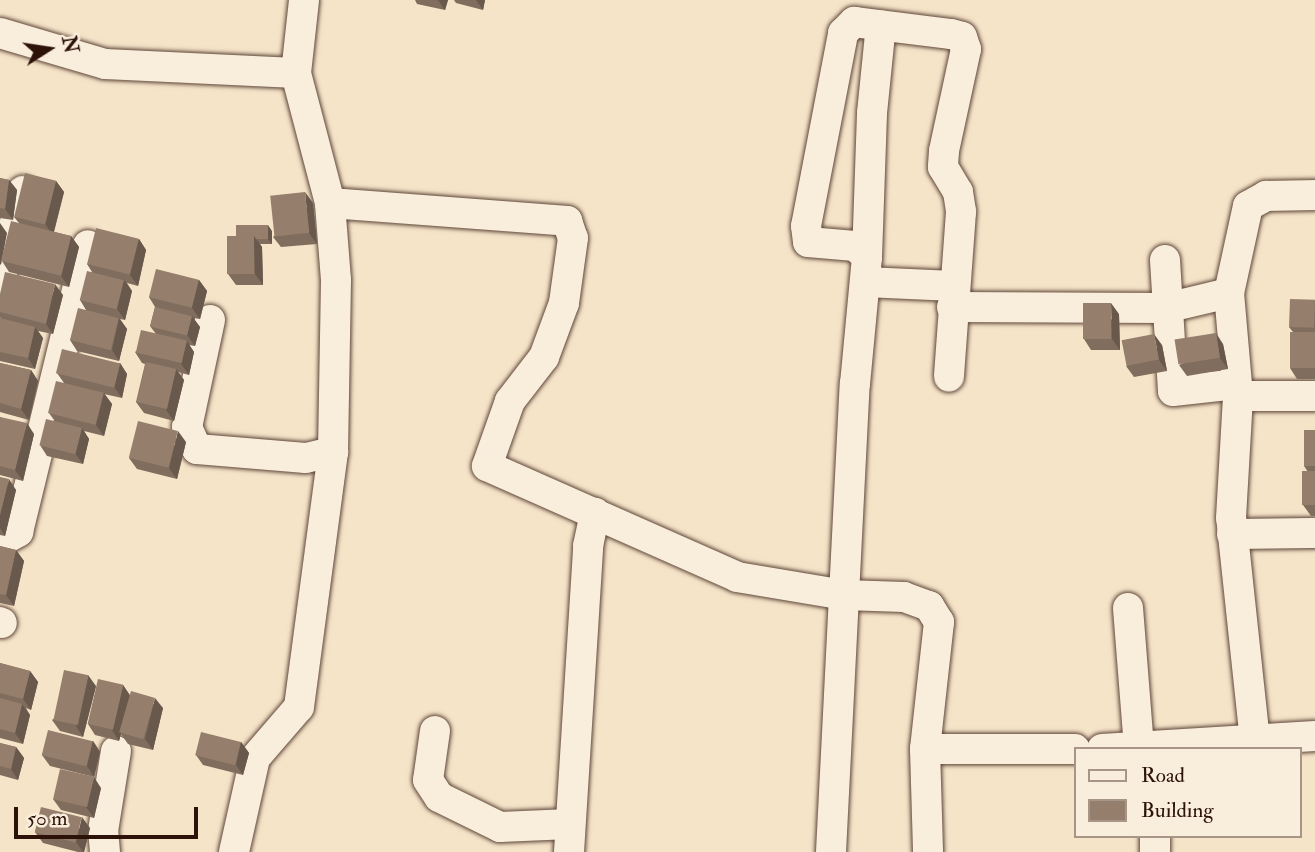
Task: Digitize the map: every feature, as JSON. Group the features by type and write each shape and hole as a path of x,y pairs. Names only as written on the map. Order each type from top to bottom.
{"street":[{"path":"234,852 255,758 299,707 333,452 336,280 330,203 296,73 304,0"},
{"path":"949,377 953,296 961,212 958,192 943,167 967,49 962,37 951,34 854,22 843,33 806,226 808,242 855,246 866,270 953,296 1166,308 1229,293"},
{"path":"831,852 844,595 866,270 872,113 881,25"},
{"path":"0,33 105,64 296,73"},
{"path":"0,281 23,191"},
{"path":"1255,741 1232,534 1237,390 1229,293 1248,206 1266,196 1315,195"},
{"path":"330,203 567,221 573,238 564,303 544,357 510,401 487,466 737,577 844,595 904,597 929,606 939,622 925,749 928,852"},
{"path":"0,542 18,532 88,245"},
{"path":"1166,260 1166,308 1173,391 1237,390 1315,396"},
{"path":"210,320 187,428 197,449 306,458 333,452"},
{"path":"435,731 428,780 439,797 500,827 570,838 588,546 595,513"},
{"path":"1232,534 1315,533"},
{"path":"1128,608 1148,747 1315,736"},
{"path":"925,749 1074,750"},
{"path":"105,852 103,831 116,751"}],"building":[{"path":"25,173 56,181 45,224 14,217"},
{"path":"0,178 9,180 5,209 0,208"},
{"path":"305,192 309,233 274,236 270,196"},
{"path":"11,221 71,236 61,276 1,261"},
{"path":"236,225 268,225 268,239 236,236"},
{"path":"96,228 139,239 130,275 87,264"},
{"path":"227,236 254,236 254,274 227,274"},
{"path":"156,269 199,280 192,308 149,297"},
{"path":"87,271 124,280 117,309 80,300"},
{"path":"5,272 55,284 46,324 0,312 0,294"},
{"path":"1290,299 1315,300 1314,328 1289,327"},
{"path":"1083,303 1111,303 1111,339 1083,339"},
{"path":"155,307 192,316 187,336 150,326"},
{"path":"78,308 119,318 111,350 70,340"},
{"path":"0,318 35,327 28,358 0,352"},
{"path":"141,330 187,341 182,363 136,352"},
{"path":"1290,332 1315,332 1315,368 1290,368"},
{"path":"1216,333 1220,358 1178,364 1175,340"},
{"path":"1154,334 1159,360 1127,366 1122,340"},
{"path":"62,349 120,364 114,388 56,373"},
{"path":"146,362 176,369 167,409 137,402"},
{"path":"0,363 31,370 21,409 0,403"},
{"path":"56,381 104,393 96,425 48,413"},
{"path":"0,417 27,423 15,470 0,466"},
{"path":"46,419 82,428 75,454 39,445"},
{"path":"138,421 178,431 169,468 129,458"},
{"path":"1304,430 1315,430 1315,466 1304,466"},
{"path":"1302,471 1315,471 1315,505 1302,505"},
{"path":"0,477 9,479 0,515"},
{"path":"0,546 16,550 6,595 0,594"},
{"path":"0,663 30,671 23,699 0,693"},
{"path":"64,670 88,675 78,725 53,720"},
{"path":"98,679 123,685 113,730 88,724"},
{"path":"131,691 155,698 143,739 119,732"},
{"path":"0,698 22,704 15,733 0,729"},
{"path":"48,730 93,741 86,766 42,755"},
{"path":"201,732 241,742 235,765 195,755"},
{"path":"0,743 16,747 11,769 0,766"},
{"path":"60,769 94,777 87,807 53,799"},
{"path":"41,807 82,817 75,842 35,832"}]}
